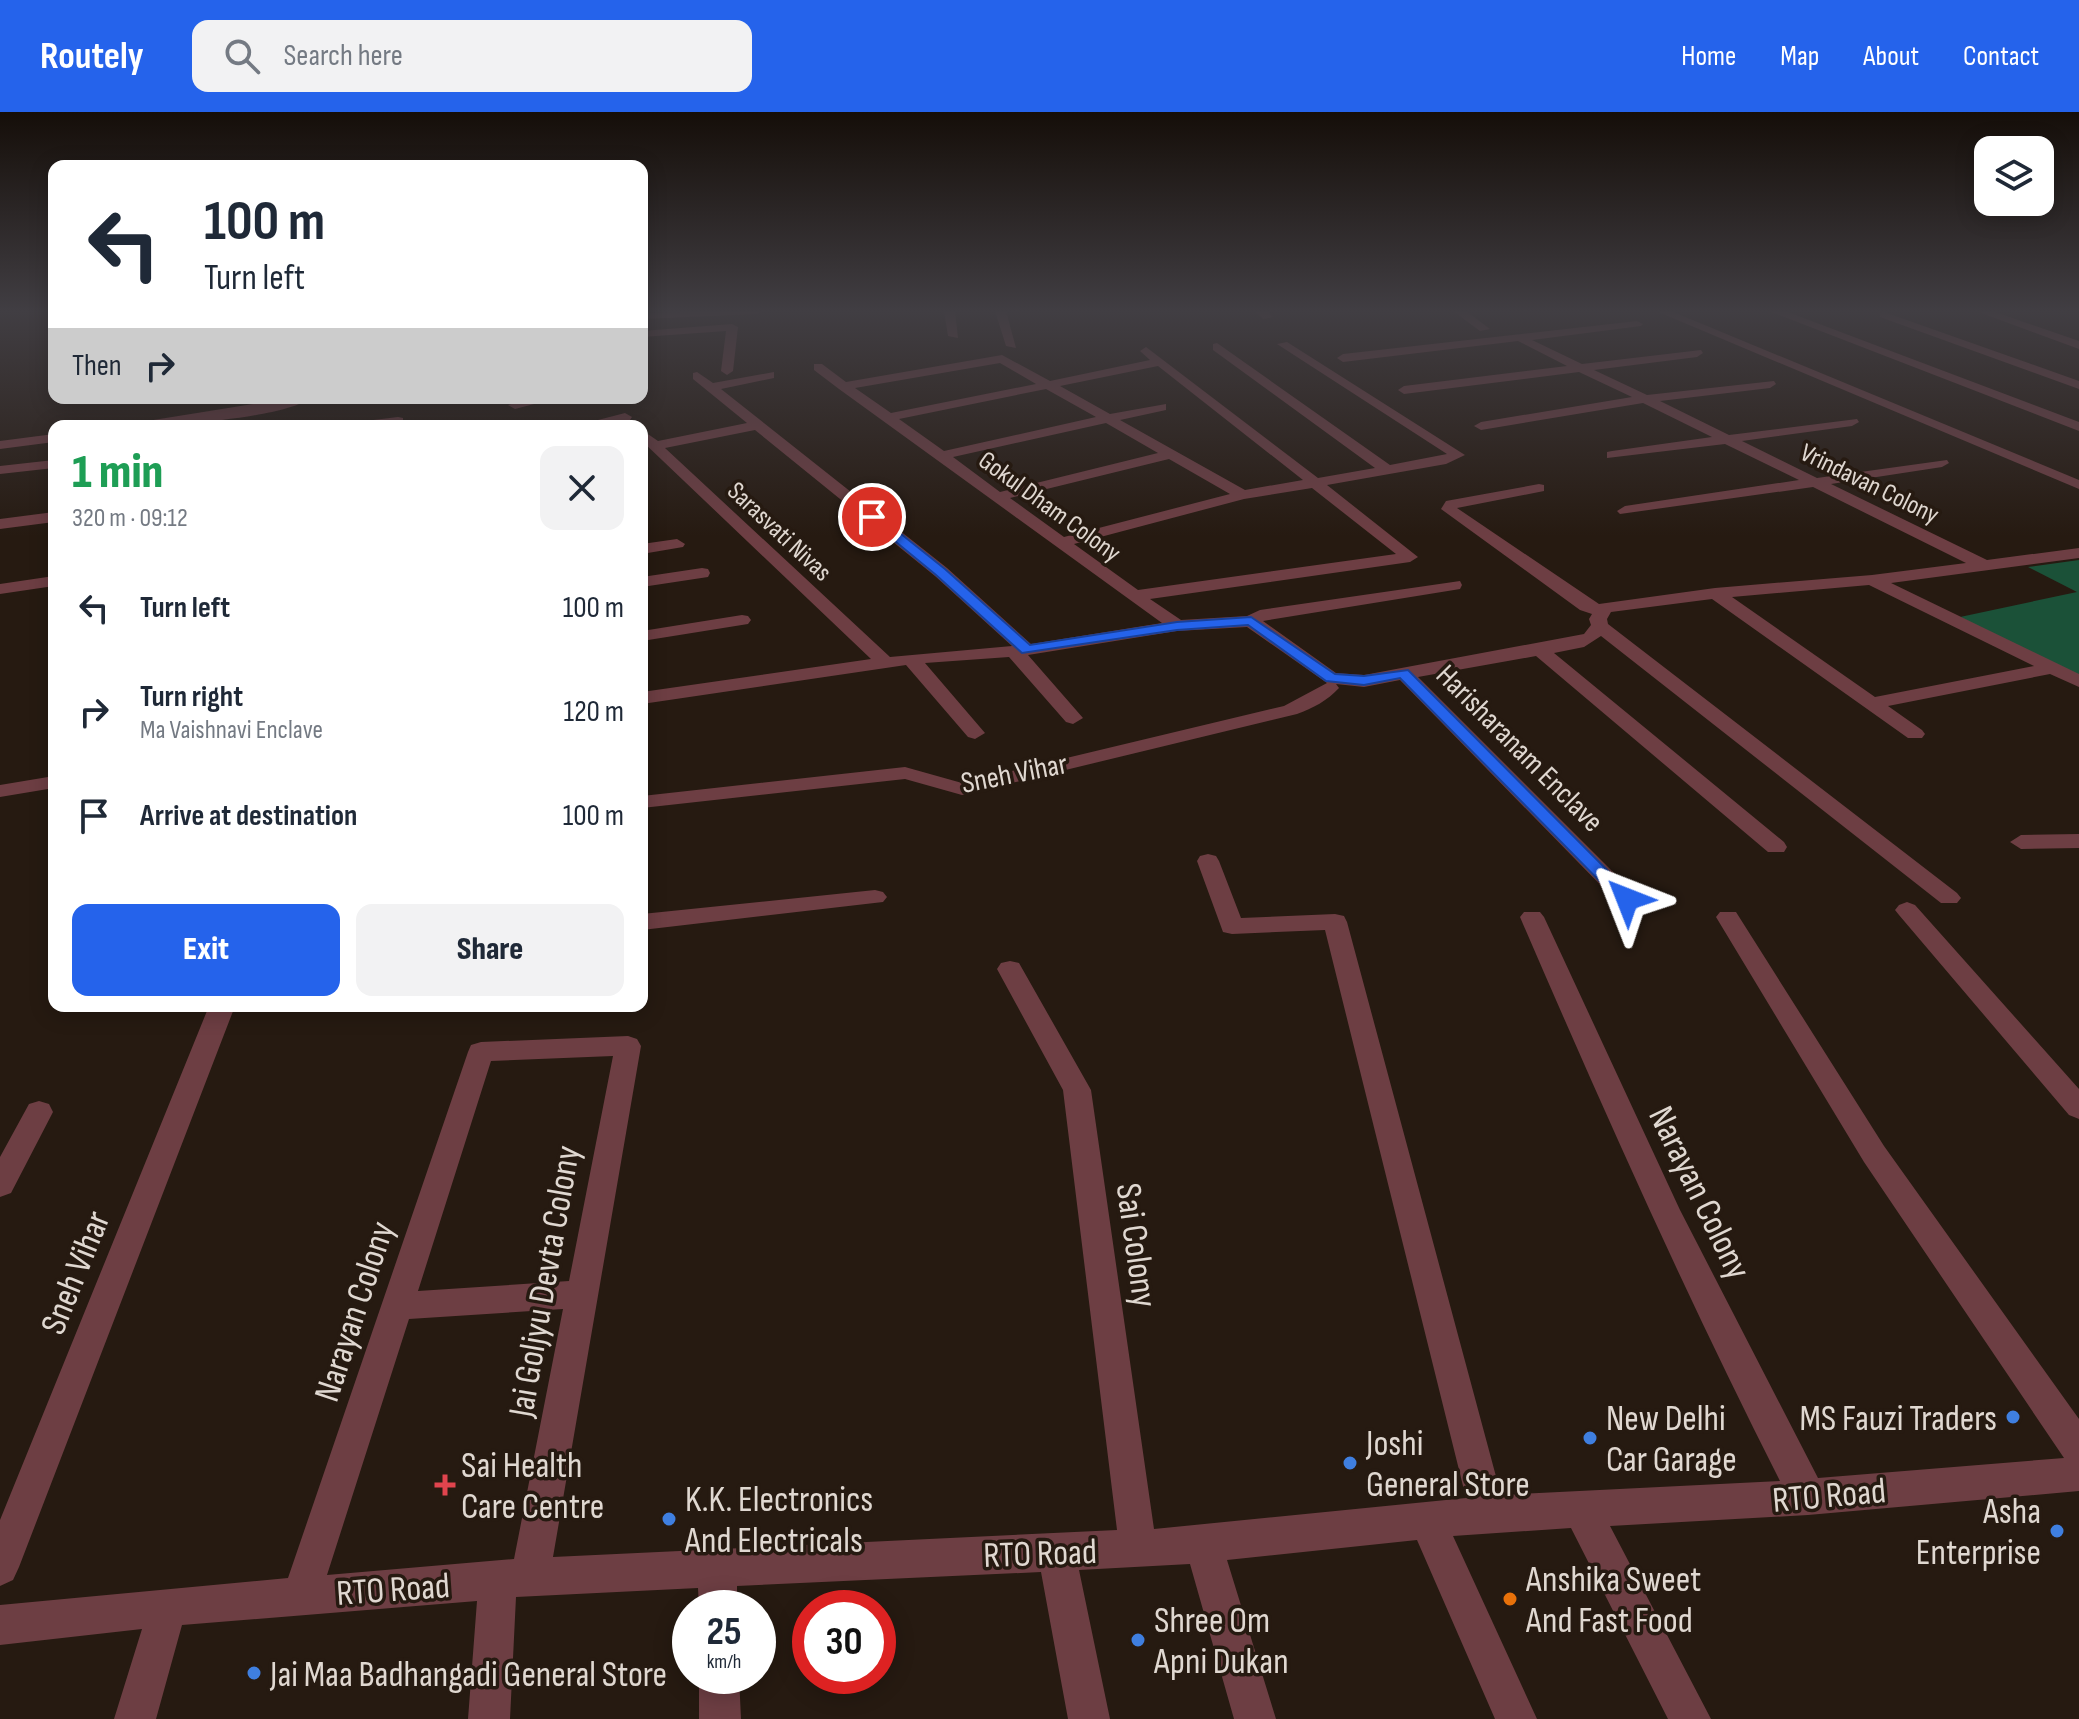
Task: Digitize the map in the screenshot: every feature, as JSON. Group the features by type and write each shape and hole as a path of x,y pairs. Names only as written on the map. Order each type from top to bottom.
{"street":[{"path":"711,387 716,386"},
{"name":"Gokul Dham Colony","path":"843,386 1177,626"},
{"path":"887,418 1049,386 1243,495"},
{"path":"1133,596 1410,557 1191,386"},
{"path":"1271,386 1387,470"},
{"path":"1060,543 1243,495 1456,458 1458,455 1349,386"},
{"path":"1404,390 1433,386"},
{"name":"Vrindavan Colony","path":"1620,386 1986,566"},
{"path":"1481,426 1646,399 1754,386"},
{"path":"1841,386 2079,485"},
{"path":"1971,386 2079,427"},
{"path":"711,387 941,572 1020,650 1073,718"},
{"path":"182,420 283,404"},
{"path":"515,405 520,404"},
{"path":"940,456 1161,407"},
{"path":"1612,455 1852,422"},
{"path":"648,440 758,425"},
{"path":"0,445 48,439"},
{"name":"Sarasvati Nivas","path":"648,440 886,663"},
{"path":"997,497 1171,454"},
{"path":"1625,511 1942,463"},
{"path":"0,470 48,465"},
{"path":"1539,488 1451,504 1449,509 1586,606 1949,898"},
{"path":"0,524 48,518"},
{"path":"648,548 677,544"},
{"path":"1251,621 1331,678 1364,681 1578,643 1590,638 1605,608 1715,593 1872,580 2079,553"},
{"path":"648,581 702,573"},
{"path":"1872,580 2079,681"},
{"path":"0,589 48,582"},
{"path":"648,697 911,659 1020,650 1177,626 1251,621 1260,615 1454,585"},
{"path":"1715,593 1915,734"},
{"path":"648,635 742,620"},
{"path":"1541,651 1776,847"},
{"path":"911,659 975,733"},
{"path":"1871,703 2054,668"},
{"name":"Harisharanam Enclave","path":"1403,673 1627,899"},
{"name":"Sneh Vihar","path":"648,801 905,773 962,789 1290,710 1329,688"},
{"path":"0,791 48,783"},
{"path":"2021,842 2079,841"},
{"path":"1208,861 1232,926 1335,922 1488,1514"},
{"path":"648,921 875,897"},
{"path":"1907,910 2079,1108"},
{"name":"Narayan Colony","path":"1532,917 1638,1155 1808,1497"},
{"path":"1728,917 1874,1154 2079,1449"},
{"name":"Sai Colony","path":"1010,969 1077,1090 1138,1548"},
{"name":"Sneh Vihar","path":"0,1567 220,1012"},
{"name":"Narayan Colony","path":"301,1595 481,1052 628,1046"},
{"name":"Jai Goljyu Devta Colony","path":"489,1719 514,1578 581,1294 628,1046"},
{"path":"0,1185 39,1112"},
{"path":"397,1306 581,1294"},
{"name":"RTO Road","path":"0,1625 168,1607 514,1578 1203,1544 1488,1514 1808,1497 2079,1474"},
{"path":"1582,1510 1690,1719"},
{"path":"1428,1522 1516,1719"},
{"path":"1203,1544 1255,1719"},
{"path":"1056,1551 1089,1719"},
{"path":"717,1566 718,1590"},
{"path":"135,1719 168,1607"},
{"path":"719,1694 720,1719"}],"green space":[{"path":"2079,560 2079,676 1960,617 2077,592 2028,567"}],"place":[{"name":"MS Fauzi Traders","path":"2013,1417"},
{"name":"New Delhi Car Garage","path":"1590,1438"},
{"name":"Joshi General Store","path":"1350,1463"},
{"name":"Sai Health Care Centre","path":"445,1485"},
{"name":"K.K. Electronics And Electricals","path":"669,1519"},
{"name":"Asha Enterprise","path":"2057,1531"},
{"name":"Anshika Sweet And Fast Food","path":"1510,1599"},
{"name":"Shree Om Apni Dukan","path":"1138,1640"},
{"name":"Jai Maa Badhangadi General Store","path":"254,1673"}],"route":[{"path":"872,517 941,572 1027,650 1177,626 1251,621 1331,678 1364,681 1403,673 1627,899"}]}
